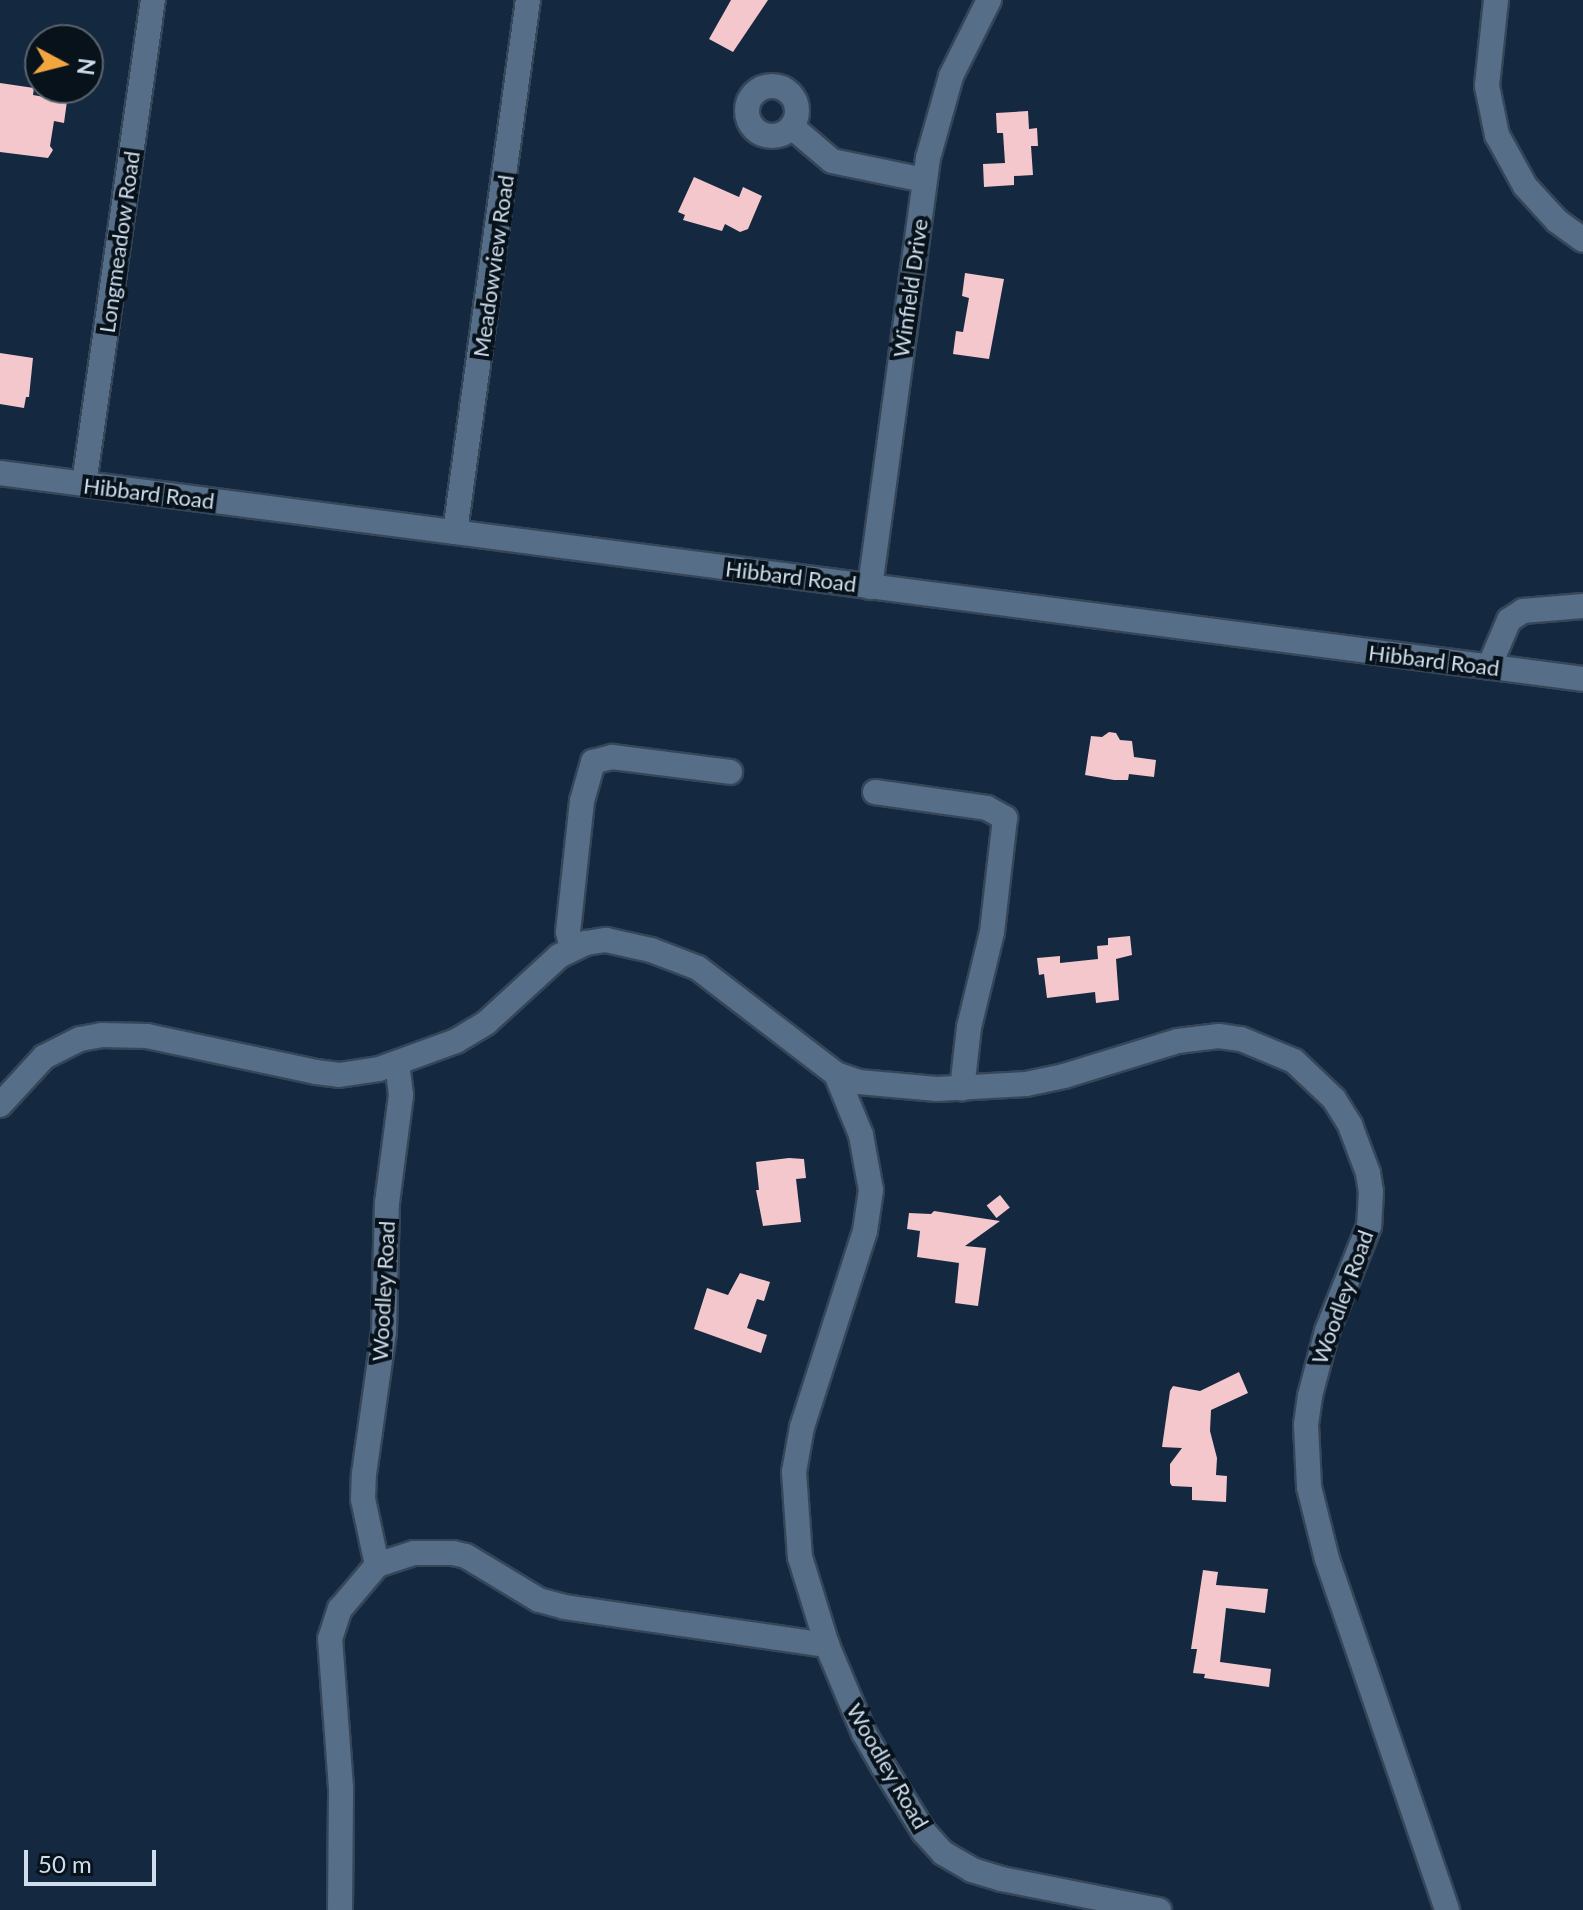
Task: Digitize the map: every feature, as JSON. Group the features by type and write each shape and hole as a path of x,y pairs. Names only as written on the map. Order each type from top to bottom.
{"street":[{"name":"Longmeadow Road","path":"84,484 153,0"},
{"name":"Meadowview Road","path":"455,532 528,0"},
{"name":"Winfield Drive","path":"870,587 924,180 941,103 989,0"},
{"path":"1496,0 1487,86 1497,135 1510,163 1538,202 1583,240"},
{"path":"792,127 832,161 924,180"},
{"name":"Hibbard Road","path":"0,473 1583,679"},
{"path":"1489,667 1509,620 1523,611 1583,606"},
{"path":"572,949 568,932 582,801 593,762 612,757 730,772"},
{"path":"875,792 987,808 1005,818 992,932 969,1027 962,1089"},
{"name":"Woodley Road","path":"0,1105 44,1057 80,1039 102,1035 147,1036 339,1075 397,1064 456,1041 486,1023 547,967 572,949 606,940 626,942 698,968 847,1080 884,1086 962,1089 1026,1084 1064,1076 1178,1041 1219,1036 1241,1039 1294,1061 1334,1099 1350,1125 1368,1173 1371,1209 1365,1237 1327,1331 1312,1385 1306,1425 1309,1487 1327,1559 1447,1910"},
{"name":"Woodley Road","path":"377,1565 363,1499 382,1353 387,1203 401,1095 397,1064"},
{"name":"Woodley Road","path":"836,1074 861,1135 871,1190 865,1231 802,1427 794,1472 800,1557 827,1645 864,1733 924,1832 943,1853 972,1870 1002,1879 1159,1910"},
{"path":"340,1910 341,1788 330,1639 340,1609 377,1565 414,1553 453,1553 466,1556 539,1600 565,1607 827,1645"}],"building":[{"path":"731,0 768,0 733,52 709,39"},
{"path":"0,83 24,87 24,104 67,104 64,123 54,121 50,146 53,150 48,158 0,152"},
{"path":"1028,111 1029,129 1037,128 1038,146 1031,146 1033,175 1014,176 1014,185 984,187 983,164 1005,163 1003,133 997,133 996,113"},
{"path":"694,177 739,197 743,187 762,196 748,229 740,232 725,224 722,231 683,220 685,215 678,212"},
{"path":"965,273 1004,279 989,359 953,354 956,331 963,332 969,298 962,296"},
{"path":"0,353 33,358 29,397 26,397 24,408 0,404"},
{"path":"1109,732 1116,733 1120,740 1132,741 1134,757 1156,760 1154,777 1129,774 1128,780 1114,780 1085,775 1091,736 1102,737"},
{"path":"1130,936 1132,955 1116,959 1119,1000 1096,1003 1095,992 1047,998 1044,974 1039,975 1037,958 1060,956 1060,963 1098,959 1097,946 1108,945 1108,938"},
{"path":"804,1159 806,1178 796,1179 801,1222 763,1226 756,1190 759,1190 756,1162"},
{"path":"1000,1195 1010,1208 996,1218 987,1205"},
{"path":"934,1211 1000,1221 965,1246 986,1248 978,1306 955,1303 959,1263 917,1257 920,1231 907,1229 909,1213 931,1214"},
{"path":"740,1273 770,1282 764,1301 757,1299 747,1328 767,1335 761,1353 694,1329 707,1288 728,1295"},
{"path":"1239,1372 1248,1393 1211,1410 1210,1431 1217,1458 1216,1475 1227,1476 1226,1502 1192,1500 1192,1487 1172,1486 1170,1483 1170,1464 1182,1448 1162,1447 1170,1391 1173,1386 1200,1391"},
{"path":"1203,1570 1218,1572 1216,1585 1268,1589 1265,1613 1226,1608 1220,1662 1271,1669 1269,1687 1204,1678 1205,1674 1193,1673 1197,1649 1191,1649"}]}
